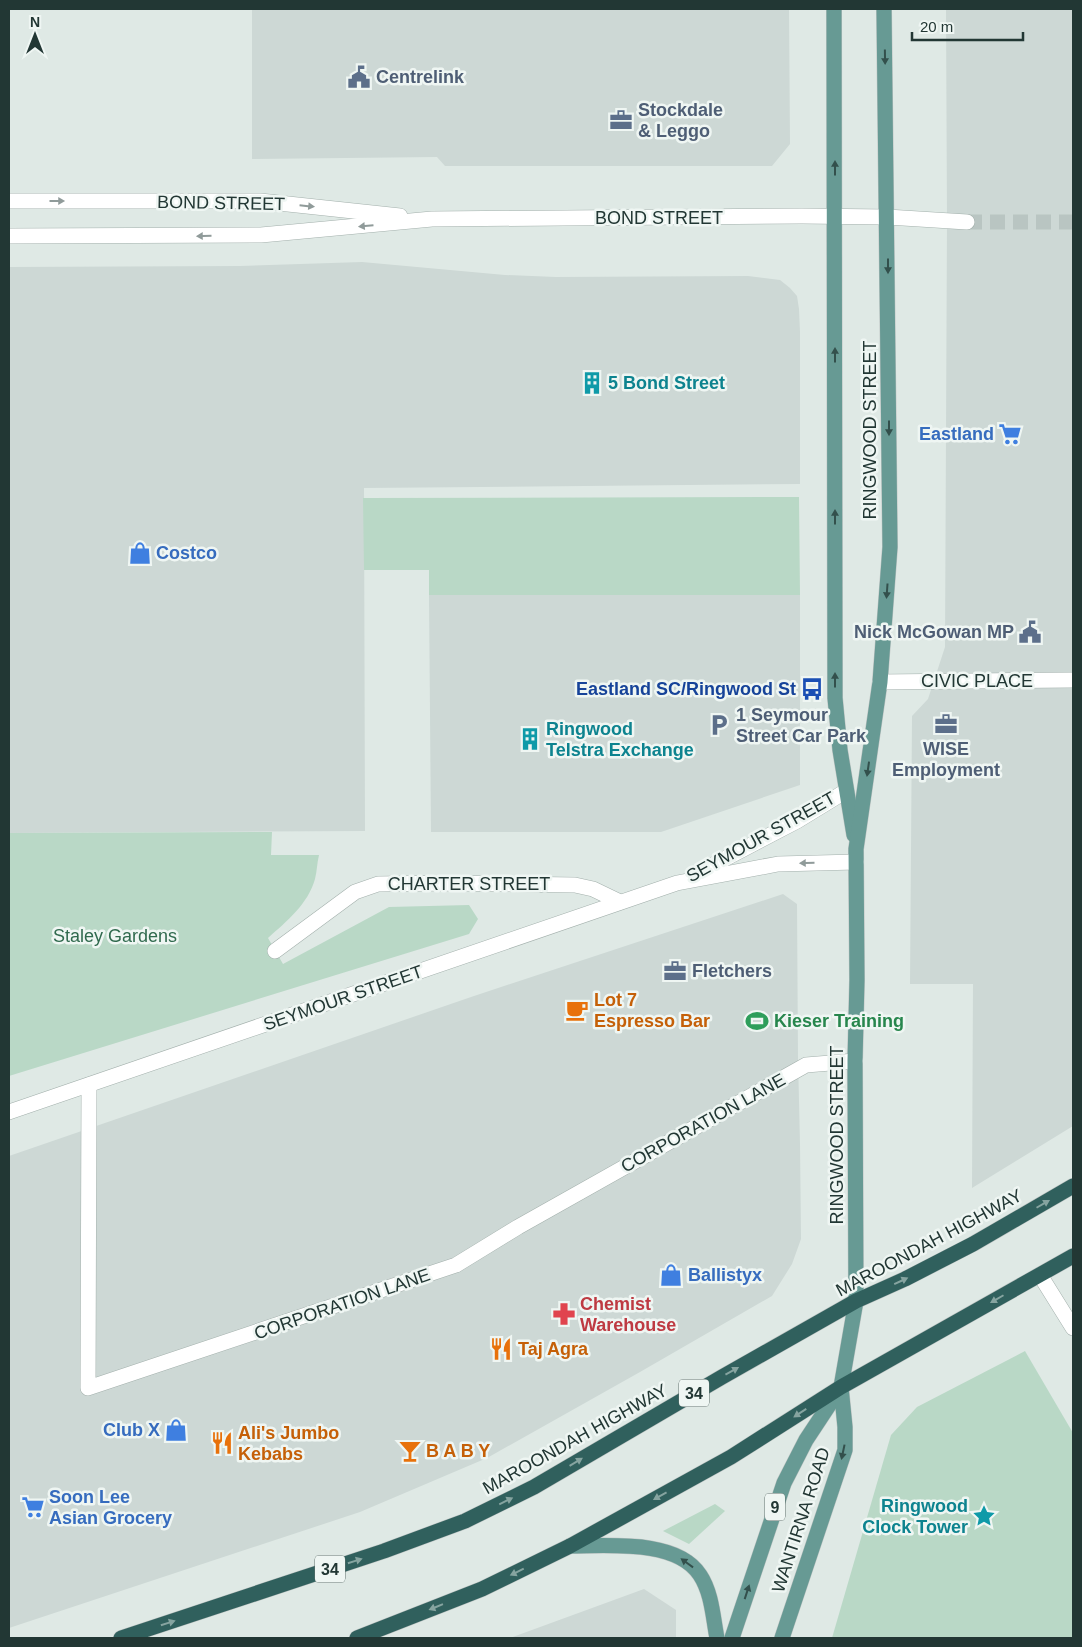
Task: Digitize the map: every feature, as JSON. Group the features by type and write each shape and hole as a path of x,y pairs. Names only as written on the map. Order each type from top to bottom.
{"highway":[{"name":"MAROONDAH HIGHWAY","path":"121,1638 384,1551 465,1521 534,1487 856,1301 905,1279 973,1244 1073,1186"},
{"name":"9","path":"841,1386 1073,1256"},
{"path":"357,1638 482,1589 570,1546 731,1457 841,1386"}],"main road":[{"name":"RINGWOOD STREET","path":"834,9 835,698 840,750 856,855"},
{"name":"RINGWOOD STREET","path":"856,1301 856,855 880,682 890,547 884,9"},
{"name":"9","path":"841,1386 856,1301"},
{"name":"WANTIRNA ROAD","path":"732,1638 784,1483 806,1440 841,1386"},
{"name":"WANTIRNA ROAD","path":"782,1638 845,1450 841,1386"},
{"path":"570,1546 634,1547 663,1551 678,1556 693,1567 701,1576 707,1591 717,1638"}],"street":[{"name":"BOND STREET","path":"9,201 260,201 432,219"},
{"name":"BOND STREET","path":"9,236 261,235 432,219 887,217 967,222"},
{"name":"CIVIC PLACE","path":"880,682 1073,680"},
{"name":"SEYMOUR STREET","path":"677,883 797,821 846,791"},
{"name":"SEYMOUR STREET","path":"9,1112 677,883 778,864 856,855"},
{"name":"CHARTER STREET","path":"275,950 355,892 378,884 575,885 593,889 620,902"},
{"name":"CORPORATION LANE","path":"89,1084 88,1388 456,1266 527,1222 806,1065 855,1061"},
{"path":"1040,1275 1073,1328"}],"shaded area":[{"path":"252,9 789,9 790,144 772,166 445,166 437,157 252,159"},
{"path":"946,9 1073,9 1073,1126 972,1188 973,984 910,984 912,716 928,699 945,647"},
{"path":"362,262 505,275 556,277 748,276 780,280 797,296 799,309 800,484 364,488 365,831 9,833 9,267 240,266"},
{"path":"429,595 800,595 800,785 661,832 431,832"},
{"path":"783,894 797,904 801,1239 792,1264 772,1296 487,1458 360,1512 9,1628 9,1156 474,996"},
{"path":"644,1589 676,1610 676,1638 510,1638"}],"green space":[{"path":"799,497 800,595 429,595 429,570 364,570 363,498"},
{"name":"Staley Gardens","path":"272,832 271,855 319,855 312,888 296,911 268,938 283,964 389,907 469,905 478,919 469,934 9,1076 9,833"},
{"path":"1025,1351 1073,1433 1073,1638 832,1638 891,1435 917,1407"},
{"path":"715,1504 725,1511 689,1544 663,1531"}],"tunnel":[{"path":"967,222 1073,222"}],"place":[{"name":"Centrelink","path":"359,77"},
{"name":"Stockdale & Leggo","path":"621,120"},
{"name":"5 Bond Street","path":"592,383"},
{"name":"Eastland","path":"1010,434"},
{"name":"Costco","path":"140,553"},
{"name":"Nick McGowan MP","path":"1030,632"},
{"name":"Eastland SC/Ringwood St","path":"812,689"},
{"name":"WISE Employment","path":"946,724"},
{"name":"1 Seymour Street Car Park","path":"719,725"},
{"name":"Ringwood Telstra Exchange","path":"530,739"},
{"name":"Fletchers","path":"675,971"},
{"name":"Lot 7 Espresso Bar","path":"577,1010"},
{"name":"Kieser Training","path":"757,1021"},
{"name":"Ballistyx","path":"671,1275"},
{"name":"Chemist Warehouse","path":"564,1314"},
{"name":"Taj Agra","path":"501,1349"},
{"name":"Club X","path":"176,1430"},
{"name":"Ali's Jumbo Kebabs","path":"222,1443"},
{"name":"B A B Y","path":"410,1451"},
{"name":"Soon Lee Asian Grocery","path":"33,1507"},
{"name":"Ringwood Clock Tower","path":"984,1516"}]}
